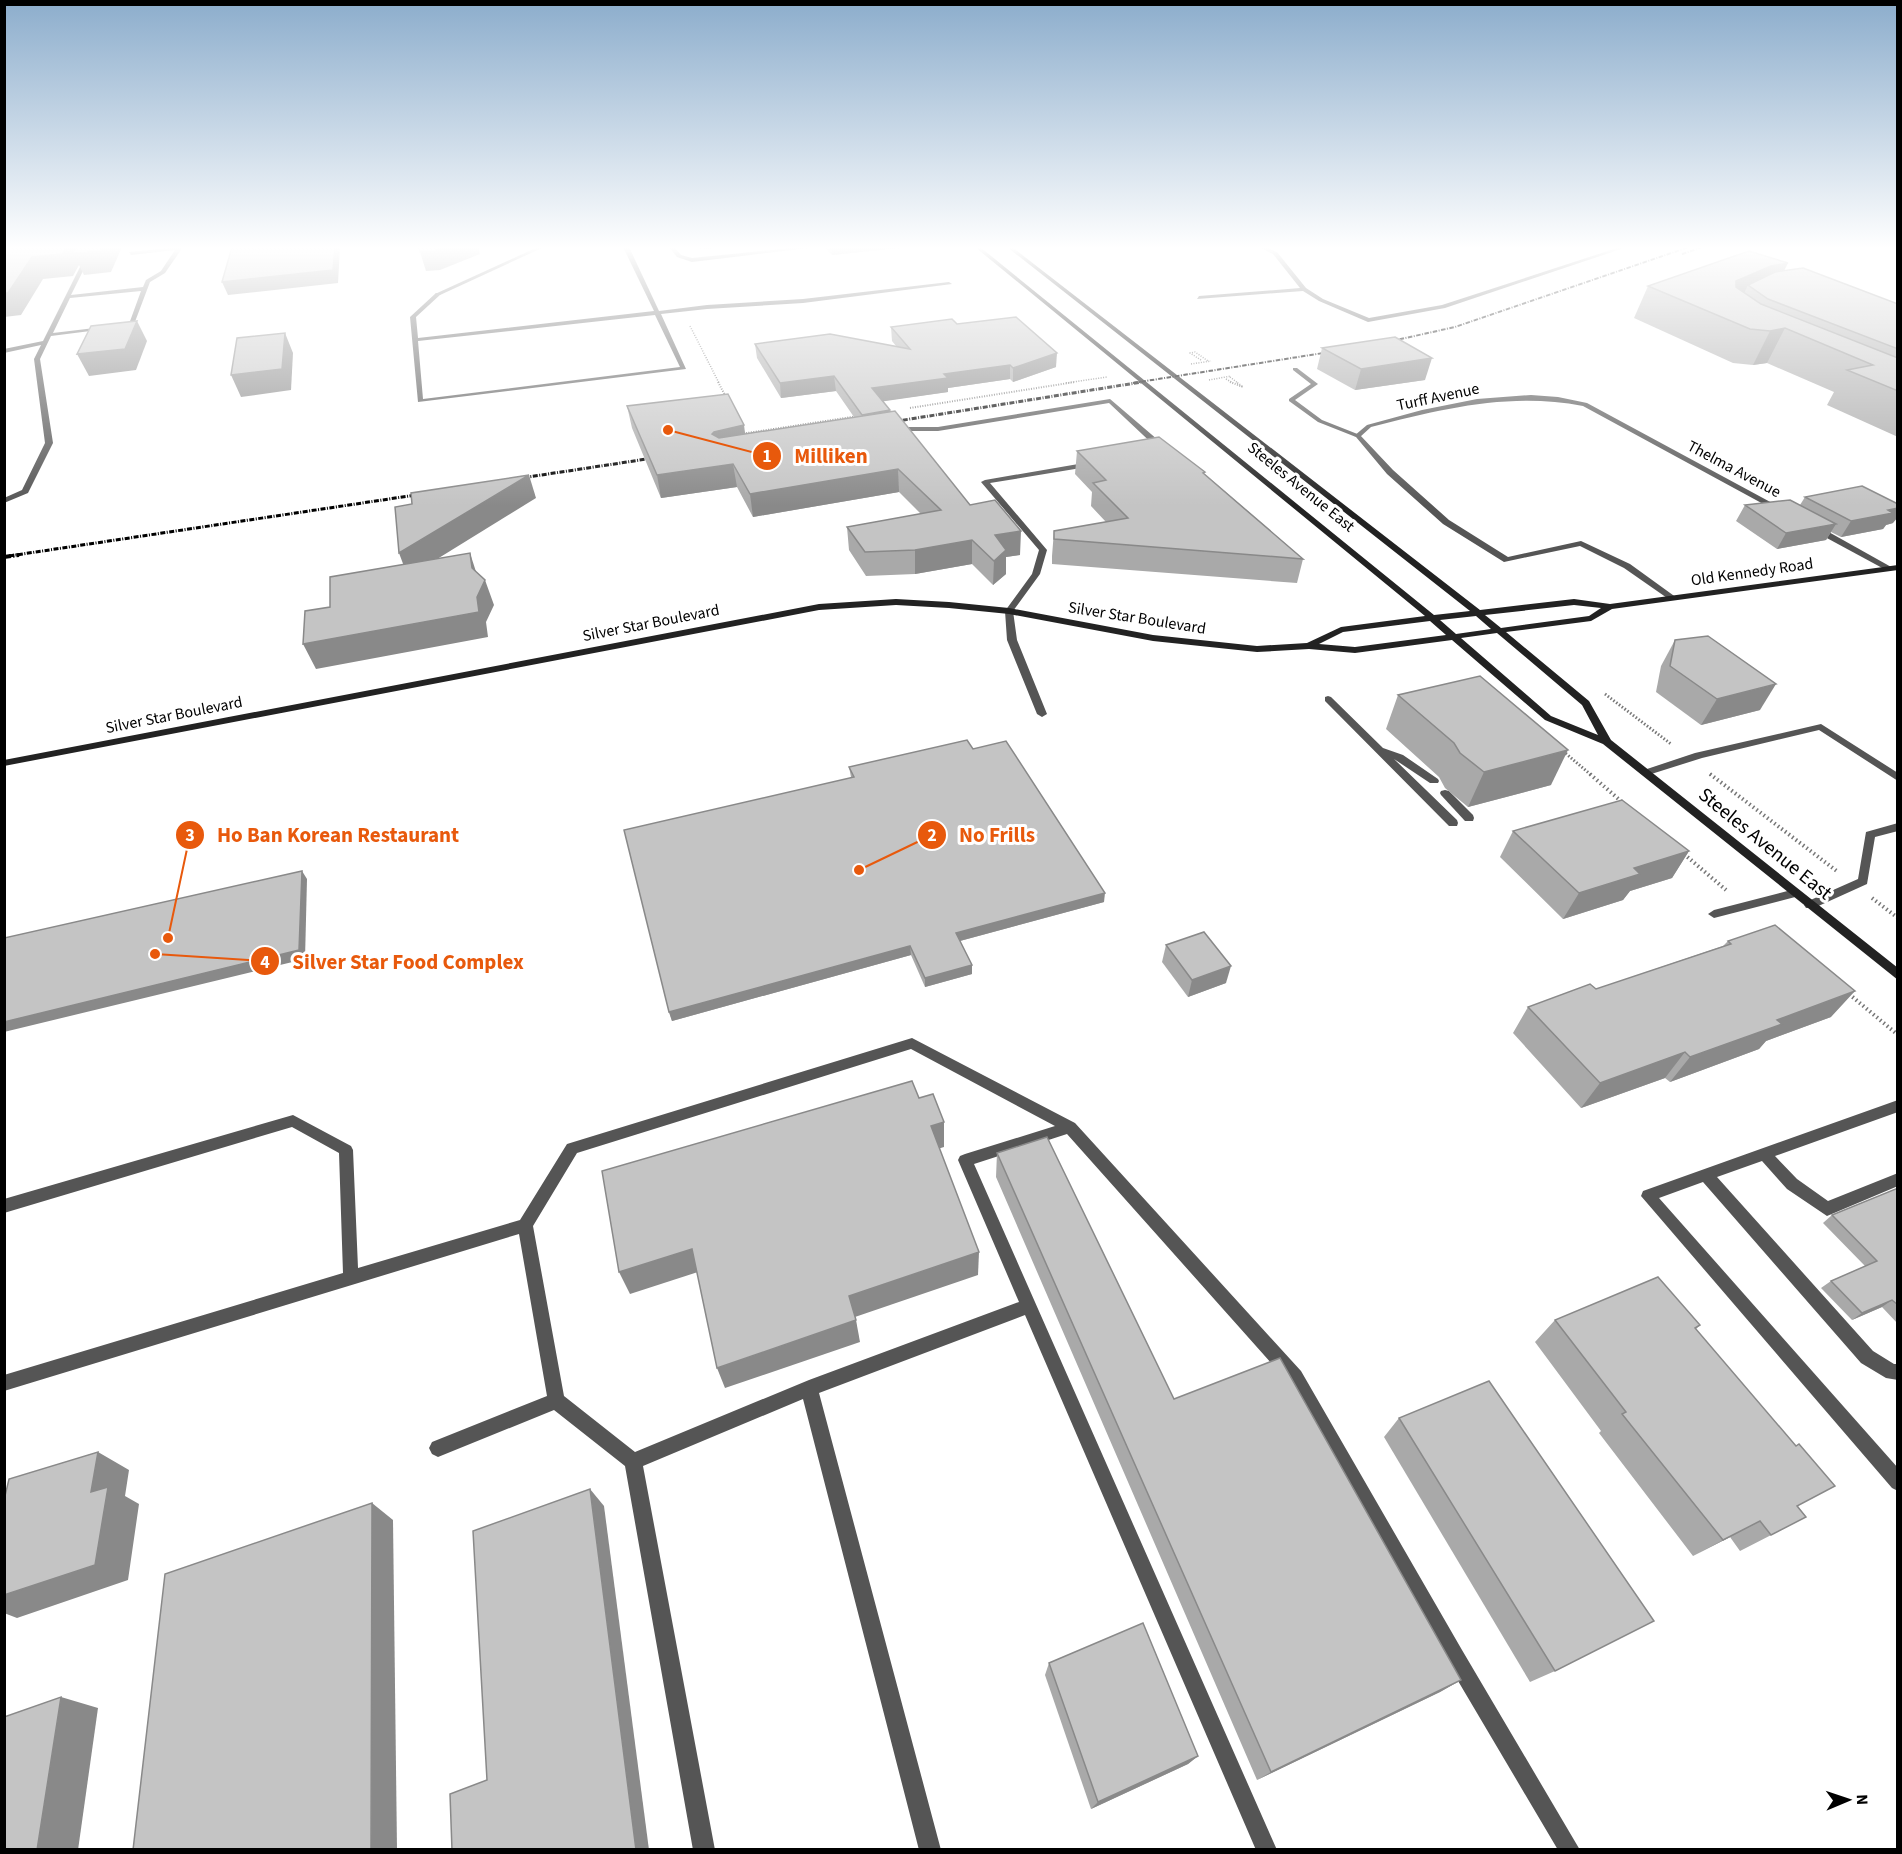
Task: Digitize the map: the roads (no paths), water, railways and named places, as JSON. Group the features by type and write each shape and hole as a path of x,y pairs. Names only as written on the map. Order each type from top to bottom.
{"main road":[{"name":"Steeles Avenue East","path":"1085,334 1433,618 1548,718 1607,742 1898,975"},
{"name":"Steeles Avenue East","path":"1121,334 1398,547 1586,703 1607,742"},
{"name":"Old Kennedy Road","path":"1433,618 1574,602 1610,607 1893,567"},
{"name":"Silver Star Boulevard","path":"4,763 819,607 896,602 1009,612 1153,638 1257,649 1309,646 1355,650 1499,631"},
{"name":"Old Kennedy Road","path":"1499,631 1592,618 1610,607"},
{"name":"Silver Star Boulevard","path":"1309,646 1341,630 1433,618"}],"street":[{"path":"4,501 25,491 49,443 37,359 49,334"},
{"path":"4,351 46,339 82,334"},
{"path":"414,334 420,401 684,368 668,334"},
{"path":"415,340 471,334"},
{"path":"1295,369 1315,384 1291,400 1320,421 1358,436 1390,472 1446,522 1508,560 1581,543 1627,566 1672,598"},
{"name":"Turff Avenue","path":"1358,436 1369,426 1489,400 1538,396 1563,398"},
{"name":"Thelma Avenue","path":"1563,398 1585,404 1791,515"},
{"path":"889,429 938,429 1110,401 1167,452 1157,453"},
{"path":"1042,714 1012,640 1009,612 1035,574 1043,550 985,482 1097,463"},
{"path":"1811,526 1893,567"},
{"path":"1328,699 1453,823"},
{"path":"1645,773 1699,755 1821,728 1898,778"},
{"path":"1379,750 1399,757 1434,781"},
{"path":"1445,793 1469,818"},
{"path":"1810,905 1863,881 1870,835 1898,826"},
{"path":"1714,914 1795,893"},
{"path":"704,1850 633,1461 556,1401 525,1225 572,1148 912,1043 1070,1127 1295,1377 1455,1657 1570,1850"},
{"path":"1898,1106 1648,1196 1898,1482"},
{"path":"4,1206 293,1121 346,1150 351,1276"},
{"path":"1070,1127 965,1160 1267,1850"},
{"path":"1764,1154 1792,1184 1827,1209 1898,1179"},
{"path":"1706,1175 1867,1357 1892,1372 1898,1372"},
{"path":"4,1383 525,1225"},
{"path":"633,1461 809,1388 1029,1306"},
{"path":"809,1388 930,1850"},
{"path":"438,1448 556,1401"}],"railway":[{"path":"1383,343 1426,334"},
{"path":"1133,383 1336,351"},
{"path":"885,423 1142,382"},
{"path":"515,479 660,457"},
{"path":"9,556 429,493"},
{"path":"4,557 19,555"}],"place":[{"name":"Milliken","path":"668,430"},
{"name":"No Frills","path":"859,870"},
{"name":"Ho Ban Korean Restaurant","path":"168,938"},
{"name":"Silver Star Food Complex","path":"155,954"}]}
